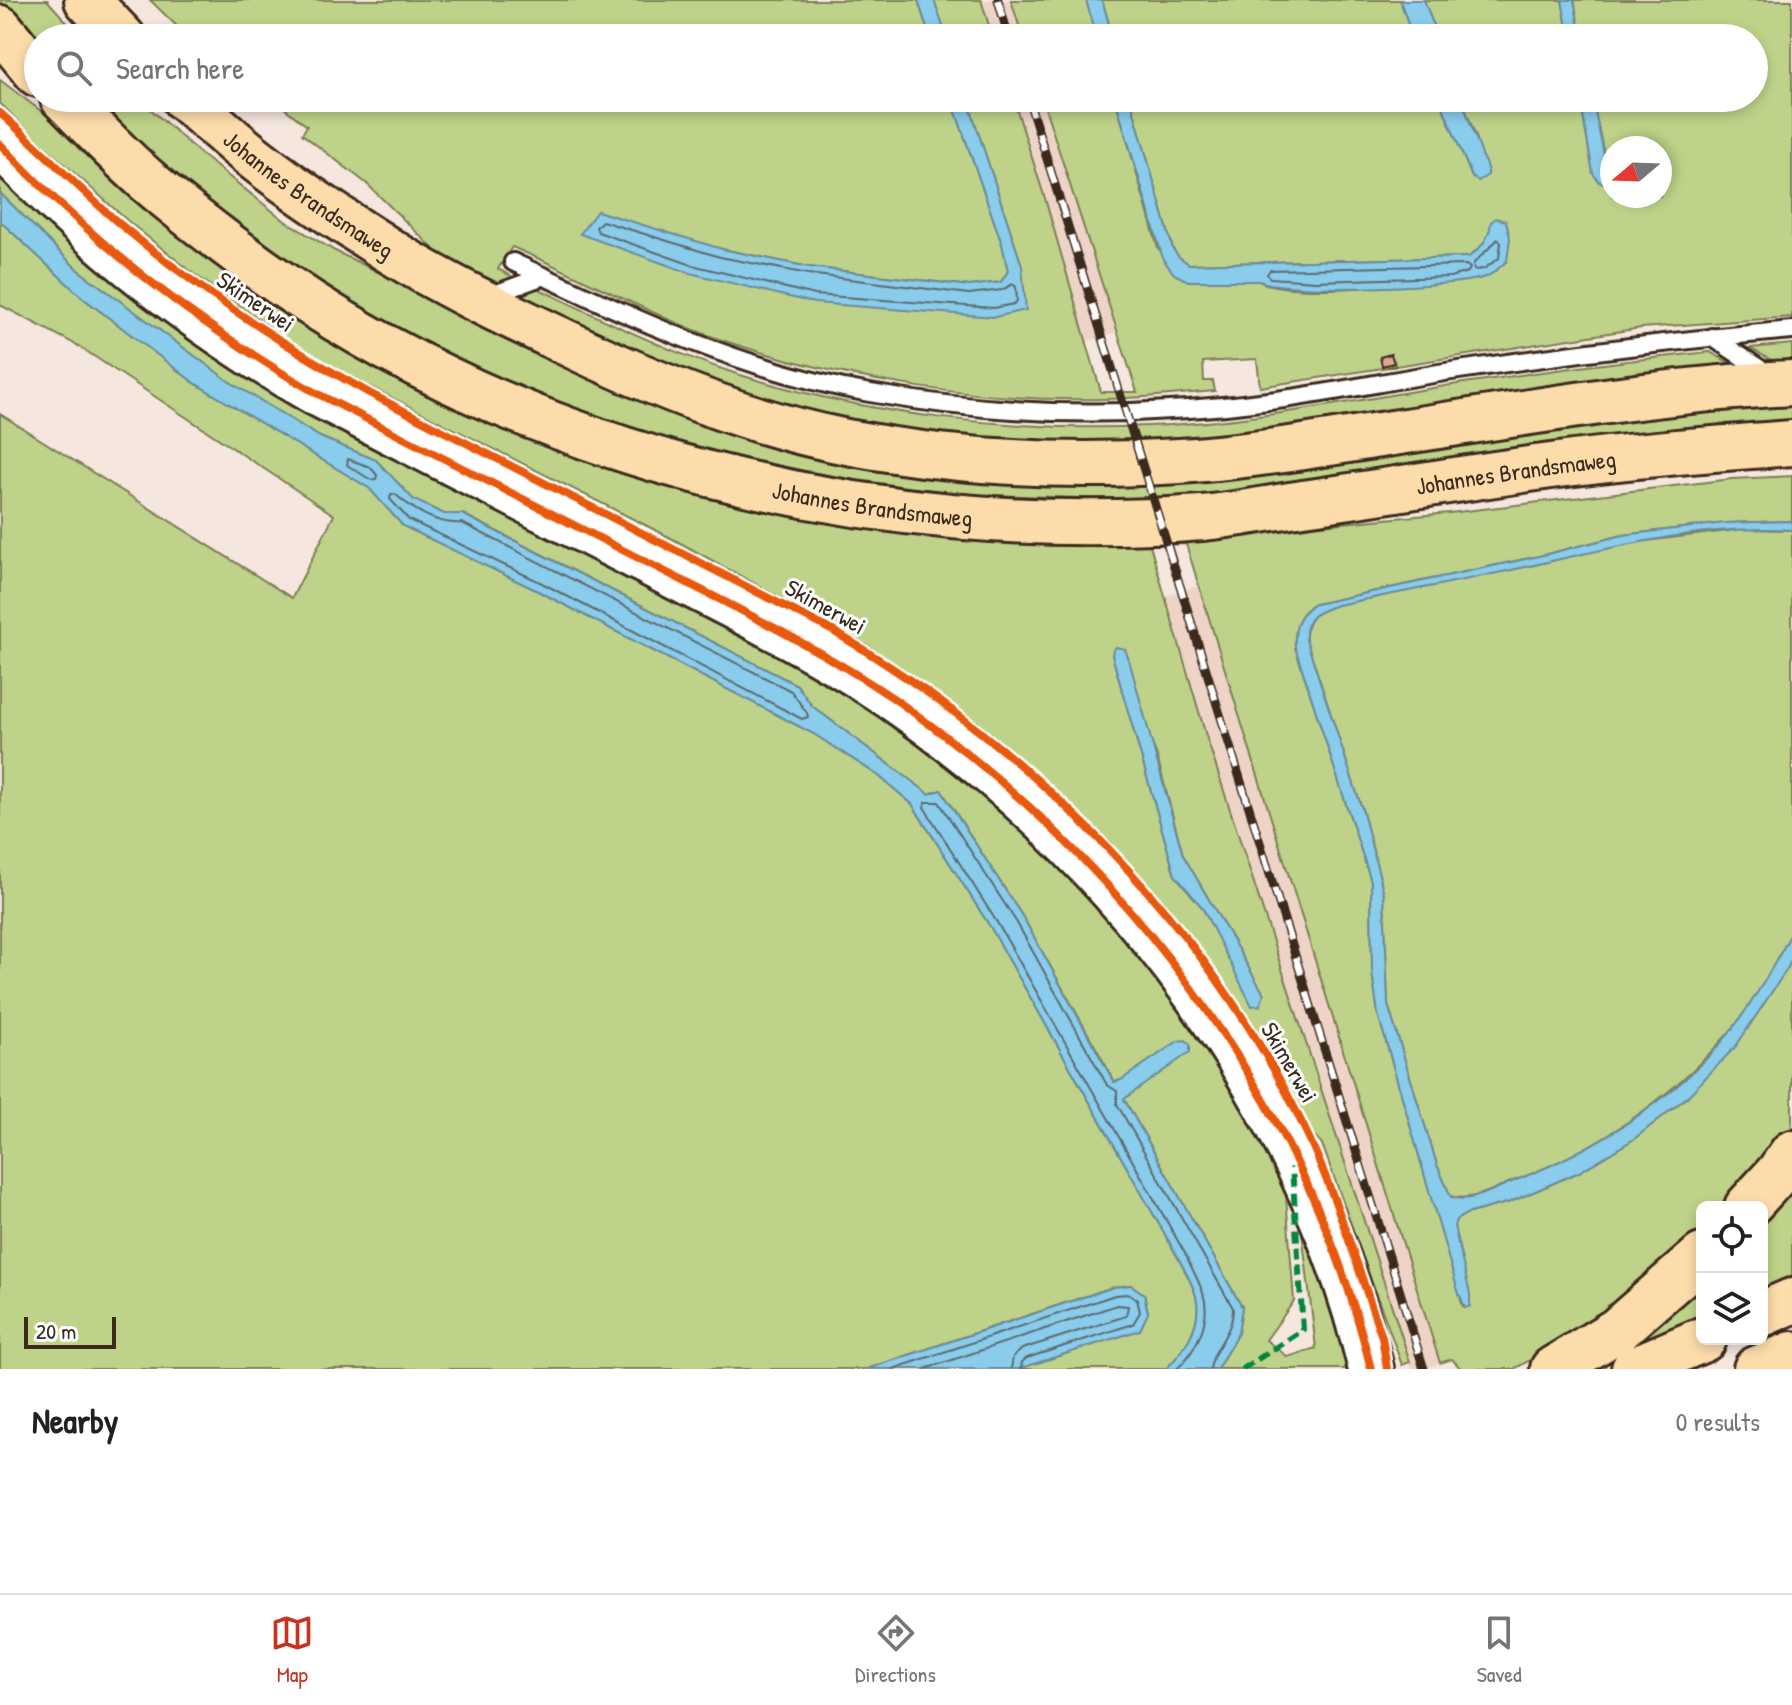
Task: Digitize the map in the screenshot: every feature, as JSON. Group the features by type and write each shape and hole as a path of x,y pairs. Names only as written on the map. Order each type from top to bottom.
{"main road":[{"path":"87,0 110,24"},
{"path":"0,28 24,57"},
{"name":"Johannes Brandsmaweg","path":"77,112 147,181 259,268 324,311 411,361 496,401 590,437 724,479 824,499 991,521 1074,523 1204,517 1552,466 1699,449 1792,443"},
{"name":"Johannes Brandsmaweg","path":"200,112 237,144 332,213 394,254 478,300 618,368 740,415 845,442 999,461 1060,464 1179,461 1238,456 1576,406 1788,383"},
{"path":"1752,1201 1792,1153"},
{"path":"1553,1369 1617,1330 1696,1261"},
{"path":"1768,1311 1792,1301"},
{"path":"1634,1369 1696,1342"},
{"path":"1756,1369 1792,1354"}],"street":[{"name":"Skimerwei","path":"0,144 69,213 120,258 263,363 329,400 768,622 892,698 1035,812 1131,911 1187,982 1237,1058 1291,1154 1326,1229 1359,1319 1371,1369"}],"lane":[{"path":"513,262 631,317 743,362 868,393 1043,412 1151,411 1277,400 1451,371 1712,337 1792,330"},
{"path":"478,300 544,276"},
{"path":"1712,337 1788,383"}],"shaded area":[{"path":"981,0 1011,0 1019,24 989,24"},
{"path":"1017,112 1046,112 1117,332 1085,342"},
{"path":"1198,586 1440,1363 1425,1369 1412,1369 1207,739 1165,596"}],"green space":[{"path":"0,0 47,0 68,24 24,24 24,30"},
{"path":"150,0 918,0 926,24 175,24"},
{"path":"934,0 981,0 989,24 942,24"},
{"path":"1011,0 1086,0 1093,24 1019,24"},
{"path":"1102,0 1400,0 1408,24 1109,24"},
{"path":"1424,0 1562,0 1566,24 1433,24"},
{"path":"1574,0 1792,0 1792,317 1641,328 1260,387 1257,359 1203,362 1204,381 1213,381 1215,391 1160,396 1106,399 1012,397 918,387 825,369 706,334 512,247 498,269 513,277 487,286 442,257 366,183 302,134 307,126 289,112 956,112 1002,244 1008,271 1001,282 970,286 809,267 722,249 581,234 995,317 1022,266 972,112 1017,112 1101,392 1137,392 1047,112 1119,112 1158,248 1188,281 1259,281 1304,289 1335,289 1488,276 1490,231 1483,245 1469,257 1189,264 1173,249 1134,112 1445,112 1472,177 1477,139 1466,112 1582,112 1593,173 1600,175 1600,208 1672,208 1672,136 1600,136 1595,112 1768,112 1768,24 1578,24"},
{"path":"0,80 24,98 24,112 42,112 506,425 1193,537 1449,513 1732,479 1792,476 1792,521 1725,523 1623,535 1311,605 1296,629 1295,647 1371,881 1372,972 1378,1014 1463,1307 1456,1220 1466,1214 1510,1202 1579,1172 1634,1139 1687,1097 1792,959 1792,1131 1740,1201 1696,1201 1696,1246 1614,1314 1514,1369 1461,1369 1452,1359 1440,1363 1186,544 1150,545 1207,739 1410,1362 1402,1365 1322,1144 1311,1132 1287,1083 1231,990 1108,840 981,727 869,646 673,539 319,361 194,274 130,223 0,103","holes":["1112,655 1156,753 1183,855 1264,994 1260,1005 1225,951 1202,907 1175,875"]},
{"path":"101,112 154,112 285,221 335,251 419,292 845,459 1521,432 1792,400 1792,424 1173,501 990,495 989,499 904,493 688,450 523,393 336,298 192,194"},
{"path":"0,165 27,194 808,664 932,749 1030,831 1157,968 1284,1170 1294,1301 1266,1340 1288,1357 1316,1348 1302,1232 1360,1369 1217,1369 1238,1333 1242,1307 1124,1099 1126,1095 1121,1080 1115,1082 1024,919 941,790 929,794 812,706 797,685 463,514 444,514 414,500 376,460 320,437 230,382 78,270 0,193"},
{"path":"0,221 83,298 193,382 369,488 403,526 536,590 814,734 879,776 912,804 991,928 1191,1283 1198,1307 1195,1327 1180,1354 1166,1369 1018,1369 1140,1330 1148,1312 1144,1294 1131,1285 1113,1287 867,1369 0,1369 0,414 292,598 334,515 77,345 0,305"},
{"path":"537,288 661,345 737,374 888,410 992,423 1096,427 1188,424 1307,409 1526,374 1710,352 1741,369 1251,435 1154,442 1012,444 853,424 724,389 511,299"},
{"path":"1792,344 1792,365 1782,366 1750,348"},
{"path":"1744,529 1792,530 1792,932 1737,1023 1704,1059 1655,1102 1602,1139 1544,1169 1482,1194 1466,1198 1450,1196 1437,1165 1388,1005 1384,894 1363,812 1306,639 1310,620 1337,605 1621,544"},
{"path":"1792,1174 1792,1278 1768,1289 1768,1273 1768,1205"},
{"path":"1696,1280 1696,1321 1590,1368"}],"water":[{"path":"918,0 934,0 942,24 926,24"},
{"path":"1086,0 1102,0 1109,24 1093,24"},
{"path":"1400,0 1424,0 1433,24 1408,24"},
{"path":"1562,0 1574,0 1578,24 1566,24"},
{"path":"956,112 972,112 1022,266 1026,310 995,317 814,303 690,273 580,234 597,211 722,249 809,267 970,286 1001,282 1008,271 1002,244"},
{"path":"1119,112 1134,112 1173,249 1189,264 1469,257 1484,242 1491,222 1496,218 1506,221 1510,238 1507,261 1488,276 1445,284 1335,288 1275,285 1259,281 1188,281 1174,274 1163,259"},
{"path":"1445,112 1466,112 1488,171 1488,175 1478,181 1472,177"},
{"path":"1582,112 1595,112 1600,136 1599,182 1593,173"},
{"path":"0,193 78,270 230,382 320,437 376,460 414,500 444,514 462,514 797,685 812,706 929,794 941,790 1024,919 1114,1082 1178,1041 1186,1040 1190,1045 1190,1052 1124,1099 1242,1307 1238,1333 1217,1369 1166,1369 1180,1354 1195,1327 1198,1307 1191,1283 991,928 912,804 879,776 814,734 536,590 403,526 369,488 193,382 83,298 0,221"},
{"path":"1792,521 1792,530 1727,530 1662,538 1337,605 1313,616 1307,625 1306,639 1363,812 1384,894 1388,1005 1437,1165 1451,1197 1475,1197 1544,1169 1603,1138 1659,1100 1685,1079 1730,1032 1792,932 1792,959 1787,969 1736,1046 1687,1097 1634,1139 1579,1172 1510,1202 1466,1214 1456,1220 1454,1226 1470,1294 1470,1306 1465,1308 1378,1014 1372,972 1371,881 1295,647 1297,624 1311,605 1623,535 1725,523"},
{"path":"1116,647 1125,649 1129,660 1183,855 1264,994 1260,1005 1252,1006 1202,907 1175,875 1112,655"},
{"path":"1131,1285 1144,1294 1148,1313 1140,1330 1018,1369 867,1369 1114,1287"}],"building":[{"path":"1391,354 1394,363 1382,366 1380,357"}],"railway":[{"path":"998,0 1005,24"},
{"path":"1032,112 1424,1369"}],"marked path":[{"path":"1242,1369 1303,1330 1292,1167"}],"cycle path":[{"path":"0,113 150,249 272,335 369,393 833,631 907,678 978,730 1045,787 1109,849 1168,916 1221,986 1269,1060 1309,1138 1329,1187 1382,1337 1387,1369"},
{"path":"0,144 110,248 230,340 316,393 743,611 864,679 976,761 1055,831 1127,908 1193,991 1251,1079 1301,1172 1341,1269 1371,1369"}]}
